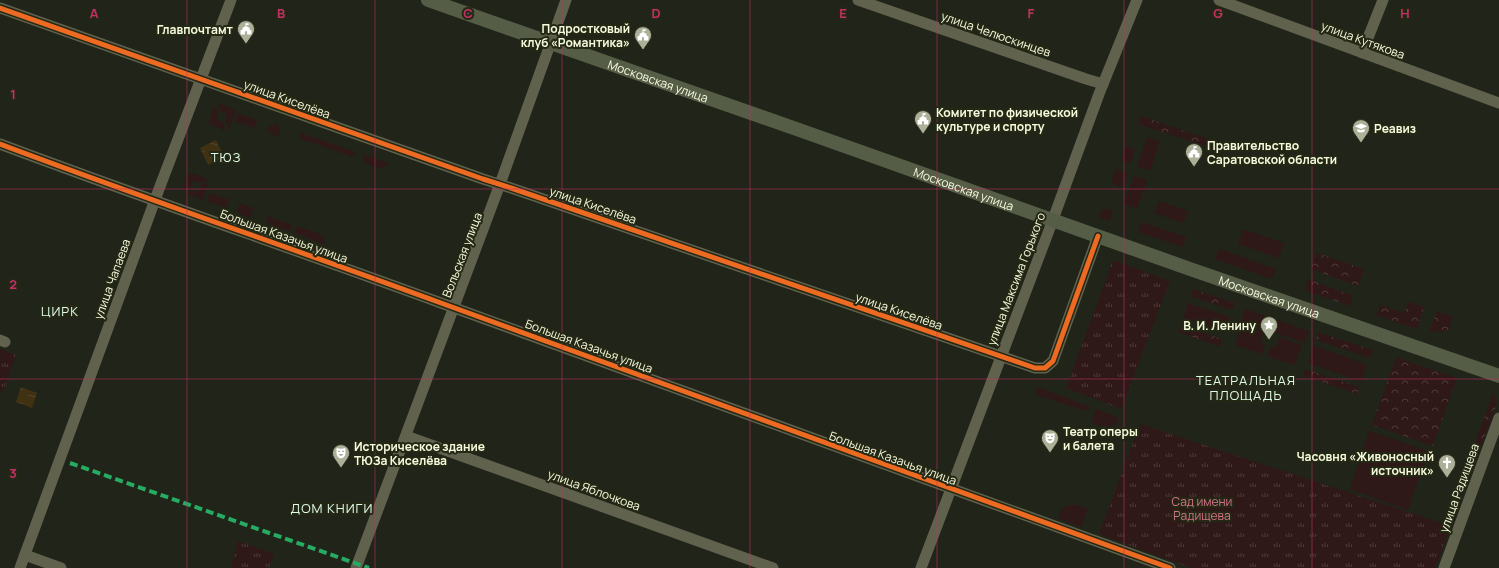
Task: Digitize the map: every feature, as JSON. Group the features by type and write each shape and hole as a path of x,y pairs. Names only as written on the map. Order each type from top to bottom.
{"main road":[{"name":"Московская улица","path":"428,0 1331,319 1499,376"}],"street":[{"name":"улица Чапаева","path":"20,568 155,201 231,0"},
{"name":"Вольская улица","path":"356,568 500,184 566,0"},
{"name":"улица Челюскинцев","path":"858,0 1103,84"},
{"name":"улица Максима Горького","path":"921,568 1103,84 1137,0"},
{"name":"улица Кутякова","path":"1220,0 1499,103"},
{"path":"1362,53 1383,0"},
{"name":"улица Киселёва","path":"0,8 500,184 1035,368 1045,368 1053,361 1098,236"},
{"name":"Большая Казачья улица","path":"0,144 1170,568"},
{"name":"улица Радищева","path":"1444,568 1499,418"},
{"name":"улица Яблочкова","path":"406,436 773,568"},
{"path":"25,555 60,568"}],"green space":[{"path":"220,104 234,109 235,112 229,129 225,120 227,114 221,112 218,105"},
{"path":"215,106 218,113 216,120 223,122 226,131 210,124 209,121"},
{"path":"238,113 257,120 254,128 235,121"},
{"path":"1141,116 1220,143 1217,150 1138,124"},
{"path":"277,124 280,131 279,137 267,132 266,129"},
{"path":"300,133 356,152 353,157 299,138"},
{"path":"1147,137 1160,141 1150,171 1137,166"},
{"path":"1126,146 1135,149 1130,163 1121,160"},
{"path":"363,154 388,163 383,168 366,164 363,160"},
{"path":"1116,169 1127,173 1122,187 1111,183"},
{"path":"193,173 208,180 201,183 193,181 190,188 183,191 189,174"},
{"path":"1134,176 1147,180 1137,209 1124,204"},
{"path":"208,182 203,200 186,193 192,190 199,192 202,185"},
{"path":"210,193 229,200 226,208 207,201"},
{"path":"1159,201 1188,211 1183,223 1154,213"},
{"path":"240,203 253,208 249,218 237,212"},
{"path":"1103,208 1113,211 1110,221 1099,217"},
{"path":"267,216 292,225 290,231 268,224 266,219"},
{"path":"1141,222 1186,237 1183,247 1138,232"},
{"path":"297,226 322,235 325,241 324,244 295,233"},
{"path":"1243,229 1284,243 1279,258 1238,244"},
{"path":"1219,249 1276,269 1272,279 1215,259"},
{"path":"1317,253 1364,269 1358,286 1311,269"},
{"path":"1113,260 1170,281 1121,409 1066,388"},
{"path":"1308,279 1353,296 1350,306 1304,290"},
{"path":"1193,289 1235,303 1232,310 1190,296"},
{"path":"1408,302 1424,307 1417,329 1376,315 1380,305 1404,313"},
{"path":"1188,303 1230,317 1225,332 1183,318"},
{"path":"1245,309 1309,331 1305,343 1241,321"},
{"path":"1437,311 1453,317 1448,331 1429,332"},
{"path":"1242,324 1264,332 1260,342 1265,344 1262,354 1235,345"},
{"path":"1181,325 1222,339 1220,347 1178,332"},
{"path":"1318,332 1373,350 1370,358 1316,340"},
{"path":"1279,337 1302,345 1294,365 1267,356 1271,346 1276,347"},
{"path":"1315,346 1367,365 1361,382 1308,362"},
{"path":"0,349 16,355 3,392 0,391"},
{"path":"1396,357 1457,378 1433,446 1372,425"},
{"path":"1305,369 1359,387 1357,394 1303,376"},
{"path":"1038,387 1090,407 1085,411 1034,394"},
{"path":"1493,393 1497,404 1474,467 1467,464"},
{"path":"1096,409 1119,418 1117,422 1114,425 1107,427 1091,422"},
{"name":"Сад имени Радищева","path":"1140,424 1445,524 1448,527 1448,533 1435,568 1191,568 1099,534"},
{"path":"1369,431 1428,451 1408,510 1350,489"},
{"path":"1069,505 1077,505 1088,509 1081,527 1057,518 1063,508"},
{"path":"238,541 274,554 269,568 231,568"}],"water":[{"path":"216,140 224,157 208,165 200,148"},
{"path":"21,387 37,393 32,408 16,402"}],"marked path":[{"path":"70,463 369,568"}],"cycle path":[{"path":"0,8 483,179 1035,368 1045,368 1053,361 1098,236"},
{"path":"0,144 1170,568"}],"place":[{"name":"Главпочтамт","path":"246,44"},
{"name":"Подростковый клуб «Романтика»","path":"643,50"},
{"name":"Комитет по физической культуре и спорту","path":"923,134"},
{"name":"Реавиз","path":"1361,143"},
{"name":"Правительство Саратовской области","path":"1194,167"},
{"name":"В. И. Ленину","path":"1269,340"},
{"name":"Театр оперы и балета","path":"1050,453"},
{"name":"Историческое здание ТЮЗа Киселёва","path":"341,468"},
{"name":"Часовня «Живоносный источник»","path":"1447,478"}],"district":[{"name":"ТЮЗ","path":"226,157"},
{"name":"ЦИРК","path":"60,311"},
{"name":"ТЕАТРАЛЬНАЯ ПЛОЩАДЬ","path":"1246,388"},
{"name":"ДОМ КНИГИ","path":"332,508"}]}
